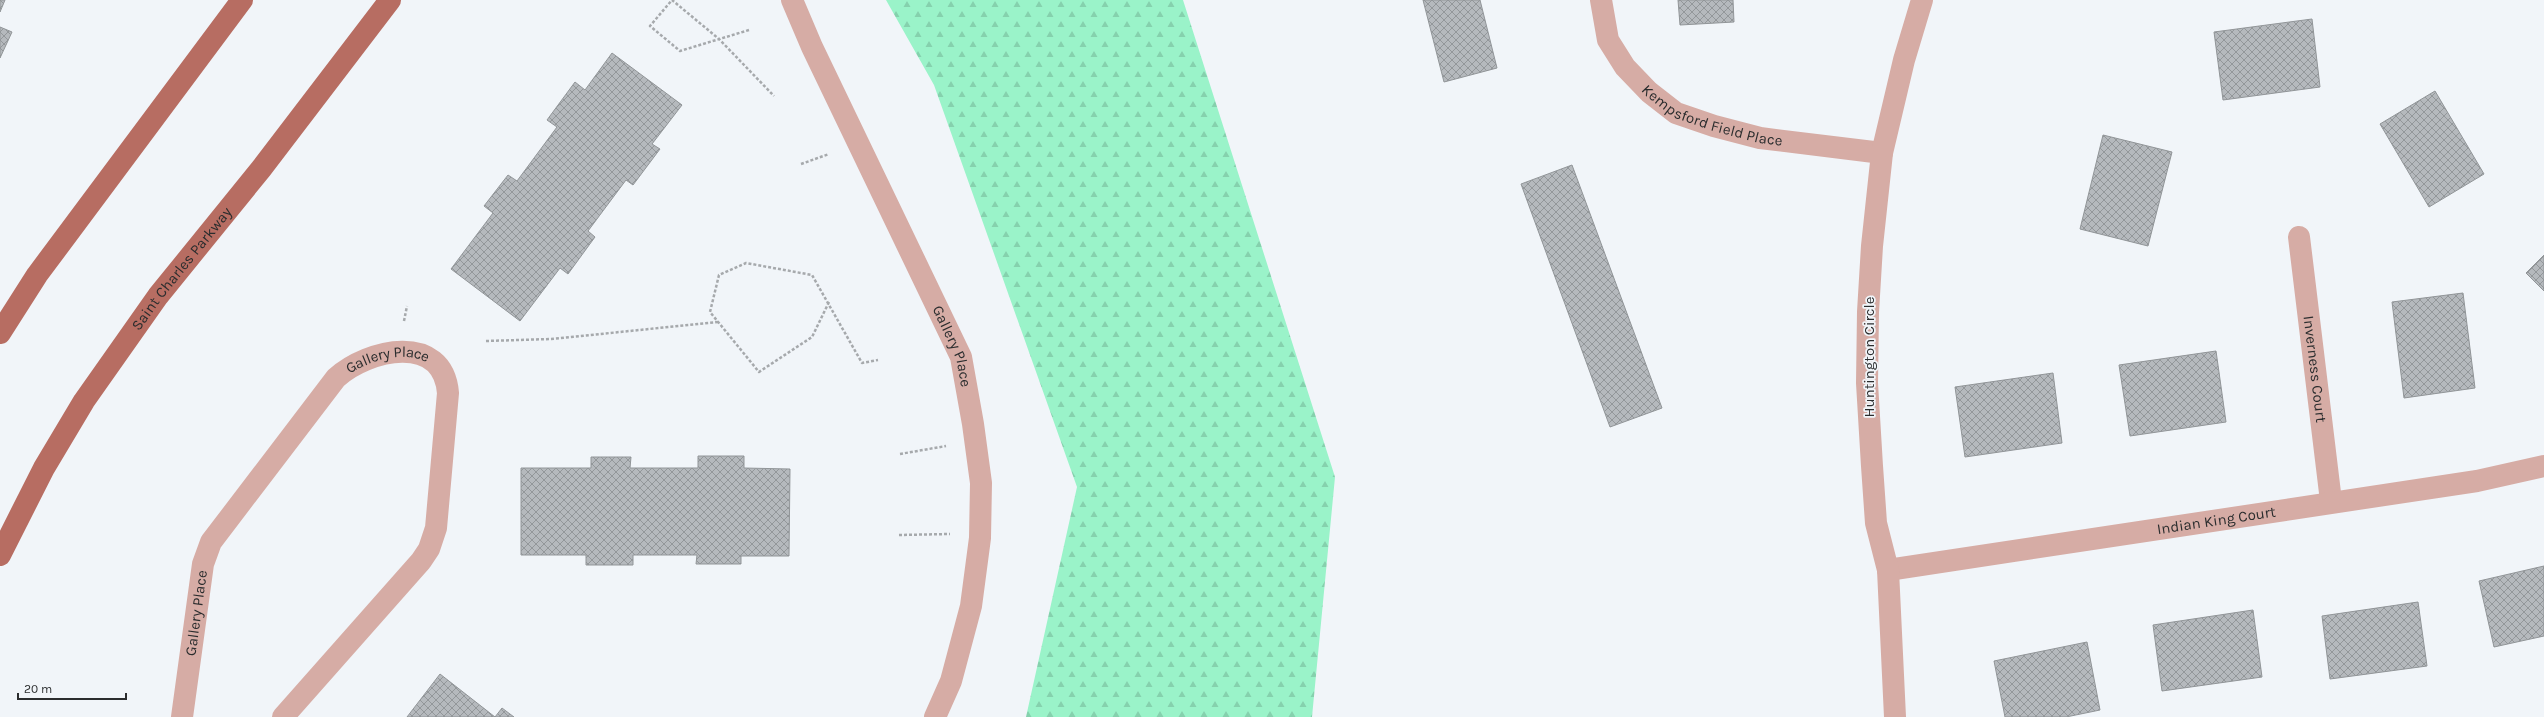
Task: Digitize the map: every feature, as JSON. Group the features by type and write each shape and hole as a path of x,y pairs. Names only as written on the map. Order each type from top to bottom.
{"main road":[{"path":"0,333 37,275 242,0"},
{"name":"Saint Charles Parkway","path":"0,555 44,468 84,401 158,296 261,169 390,0"}],"street":[{"name":"Gallery Place","path":"792,0 812,47 961,357 976,440 981,483 980,533 971,606 951,681 935,717"},
{"name":"Kempsford Field Place","path":"1601,0 1608,40 1625,67 1649,92 1676,112 1714,126 1760,138 1882,153"},
{"name":"Huntington Circle","path":"1895,717 1888,570 1876,523 1867,383 1872,246 1882,153 1904,60 1922,0"},
{"name":"Inverness Court","path":"2299,237 2331,502"},
{"name":"Gallery Place","path":"182,717 203,564 211,542 336,378 352,366 372,358 404,351 420,354 439,366 447,385 433,539 421,561 283,717"},
{"name":"Indian King Court","path":"1888,570 2477,481 2544,466"}],"path":[{"path":"749,30 719,39 680,51 650,26 672,0 719,39 774,96"},
{"path":"829,302 812,336 759,372 710,312 719,275 746,263 812,275 829,302 862,363 878,360"},
{"path":"486,341 551,339 718,322"},
{"path":"900,454 976,440"},
{"path":"899,535 980,533"}],"green space":[{"path":"886,0 1183,0 1335,477 1312,717 1026,717 1077,487 934,85"}],"building":[{"path":"0,0 5,0 0,12"},
{"path":"1423,0 1480,0 1497,68 1444,82"},
{"path":"1678,0 1733,0 1734,22 1680,25"},
{"path":"2312,19 2320,87 2223,100 2214,32"},
{"path":"0,27 12,32 0,58"},
{"path":"612,53 682,105 652,144 660,149 633,185 626,180 588,231 595,237 568,274 560,268 520,321 451,269 493,213 484,206 508,175 517,181 557,127 547,120 575,82 585,90"},
{"path":"2435,91 2484,174 2429,207 2380,124"},
{"path":"2103,135 2172,152 2148,246 2080,229"},
{"path":"1572,165 1662,408 1610,427 1521,184"},
{"path":"2544,255 2544,291 2526,273"},
{"path":"2463,293 2475,388 2404,398 2392,302"},
{"path":"2216,351 2226,422 2130,436 2119,365"},
{"path":"2053,373 2062,443 1965,457 1955,387"},
{"path":"698,456 744,456 744,468 790,469 789,556 741,556 741,564 696,564 697,555 633,555 633,565 586,565 586,555 521,555 521,468 591,468 591,457 631,457 630,468 698,468"},
{"path":"2544,566 2544,636 2494,647 2479,581"},
{"path":"2418,602 2427,666 2330,679 2322,616"},
{"path":"2253,610 2262,677 2162,691 2153,625"},
{"path":"2087,642 2100,710 2066,717 2005,717 1994,661"},
{"path":"440,674 495,717 407,717"},
{"path":"502,708 514,717 495,717"}]}
